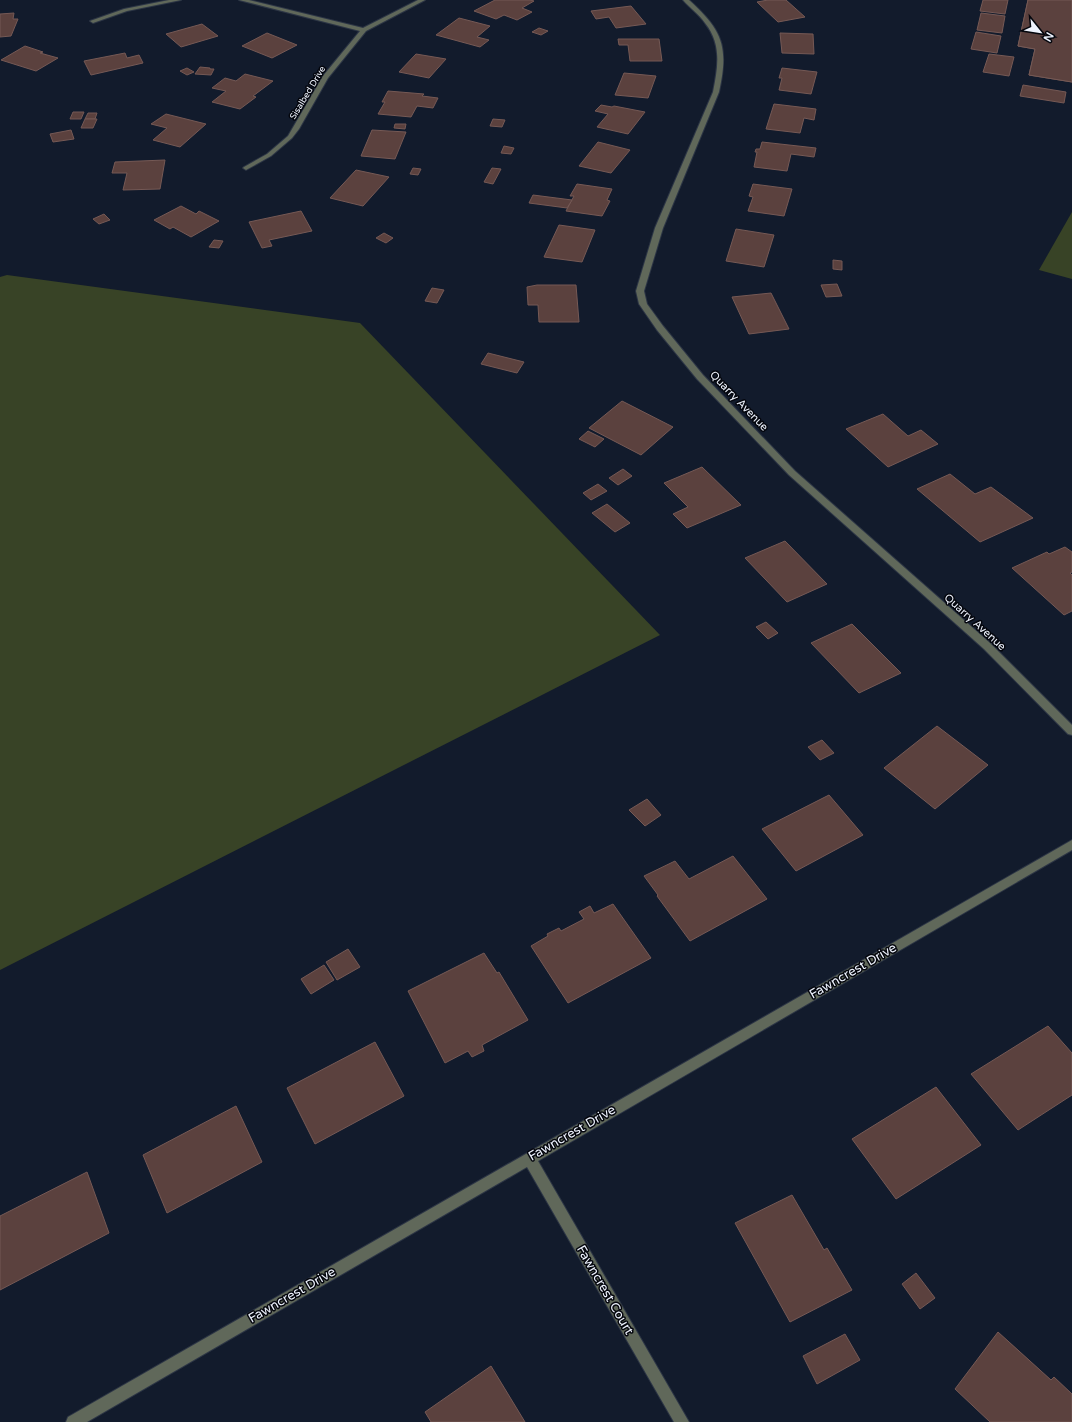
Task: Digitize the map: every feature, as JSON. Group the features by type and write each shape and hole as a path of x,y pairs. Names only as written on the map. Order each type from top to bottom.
{"street":[{"path":"93,21 126,10 178,0"},
{"path":"242,0 364,30"},
{"name":"Sisalbed Drive","path":"246,168 269,155 290,137 325,77 364,30 422,0"},
{"name":"Quarry Avenue","path":"686,0 707,19 719,39 721,61 720,73 716,92 659,228 640,291 644,304 660,328 700,377 792,473 987,646 1072,731"},
{"name":"Fawncrest Drive","path":"73,1422 1072,845"},
{"name":"Fawncrest Court","path":"529,1158 682,1422"}],"green space":[{"path":"1072,212 1072,279 1039,270"},
{"path":"7,275 360,323 660,635 0,970 0,277"}],"building":[{"path":"495,0 534,1 522,8 532,12 517,20 504,15 496,19 474,11"},
{"path":"768,0 786,0 805,17 778,22 757,2"},
{"path":"983,0 1008,0 1005,14 980,11"},
{"path":"1028,0 1072,0 1072,82 1029,75 1035,49 1018,46"},
{"path":"1028,0 1072,0 1072,82 1029,75 1035,49 1018,46"},
{"path":"631,6 646,24 616,28 609,17 596,19 591,11"},
{"path":"14,13 13,19 18,19 11,36 0,37 0,14"},
{"path":"981,13 1005,16 1002,33 977,30"},
{"path":"459,18 490,26 477,37 489,40 480,47 436,35"},
{"path":"202,24 218,36 181,47 166,34"},
{"path":"539,28 548,31 541,35 532,32"},
{"path":"976,32 1001,36 997,53 971,49"},
{"path":"267,33 297,45 272,58 242,46"},
{"path":"780,33 813,34 814,54 782,53"},
{"path":"618,39 659,39 662,61 630,61 628,45 619,45"},
{"path":"25,46 43,52 40,53 58,58 36,71 1,60"},
{"path":"125,53 127,58 139,55 143,63 91,75 84,61"},
{"path":"416,54 446,59 429,78 399,72"},
{"path":"989,54 1014,57 1009,76 983,72"},
{"path":"200,67 214,69 211,75 195,74"},
{"path":"187,68 194,72 187,75 180,71"},
{"path":"782,68 817,72 811,94 779,90 782,78 779,78"},
{"path":"624,73 656,76 648,98 615,95"},
{"path":"245,74 273,81 253,96 256,97 240,109 212,102 226,91 212,88 225,78 236,81"},
{"path":"1023,85 1066,92 1064,103 1020,96"},
{"path":"388,91 424,94 422,96 438,98 433,108 417,106 411,117 378,114 385,102 382,102"},
{"path":"774,104 816,109 814,120 804,118 800,133 766,129"},
{"path":"601,105 645,112 628,134 597,127 608,114 595,111"},
{"path":"73,112 84,112 81,119 70,119"},
{"path":"88,113 97,113 95,119 85,119"},
{"path":"166,114 206,124 180,147 153,140 167,128 151,124"},
{"path":"85,119 97,119 93,128 81,128"},
{"path":"493,119 505,120 502,127 490,126"},
{"path":"395,124 406,124 405,129 394,128"},
{"path":"71,130 74,139 53,142 50,134"},
{"path":"372,130 406,132 395,159 361,156"},
{"path":"598,142 630,150 611,173 579,166"},
{"path":"762,142 816,148 814,157 791,154 787,171 754,167 757,152 755,152 756,149 760,149"},
{"path":"504,146 514,148 511,154 501,153"},
{"path":"165,160 160,189 123,190 127,173 112,173 115,162"},
{"path":"413,168 421,169 418,175 410,174"},
{"path":"492,168 501,169 493,184 484,182"},
{"path":"356,170 389,177 363,206 330,198"},
{"path":"577,184 612,189 607,200 610,201 602,216 566,211 574,196 570,196"},
{"path":"753,184 792,189 784,216 748,211 753,197 749,196"},
{"path":"533,195 572,200 567,208 529,203"},
{"path":"181,206 196,214 199,211 219,221 191,237 173,227 170,229 154,220"},
{"path":"301,211 312,231 269,240 272,246 262,248 249,222"},
{"path":"104,214 110,220 99,224 93,219"},
{"path":"559,225 595,230 582,262 544,257"},
{"path":"736,229 774,235 764,267 726,261"},
{"path":"384,233 393,238 386,243 376,238"},
{"path":"214,240 223,241 219,248 209,247"},
{"path":"833,260 842,261 842,270 833,269"},
{"path":"837,284 842,296 826,297 821,285"},
{"path":"537,285 576,285 579,322 539,322 538,305 528,305 527,287"},
{"path":"432,288 444,290 437,303 425,301"},
{"path":"771,293 789,329 749,334 732,297"},
{"path":"488,353 524,362 517,373 481,364"},
{"path":"622,401 673,427 641,455 589,428"},
{"path":"883,414 908,436 921,430 938,444 888,467 846,429"},
{"path":"588,431 604,439 595,447 579,439"},
{"path":"702,467 741,505 687,528 673,514 688,507 664,483"},
{"path":"623,469 632,476 618,485 609,478"},
{"path":"950,474 975,494 991,487 1033,518 980,542 917,489"},
{"path":"598,484 607,491 591,500 583,493"},
{"path":"607,504 630,523 615,532 592,513"},
{"path":"785,541 827,584 787,602 745,558"},
{"path":"1065,547 1072,552 1072,572 1070,573 1072,575 1072,611 1064,615 1012,568 1047,552 1049,554"},
{"path":"766,622 778,633 768,639 756,627"},
{"path":"852,624 901,673 859,693 811,643"},
{"path":"937,726 988,765 935,809 884,768"},
{"path":"822,740 834,753 820,760 808,747"},
{"path":"829,795 863,835 796,871 762,829"},
{"path":"647,799 661,815 645,826 629,810"},
{"path":"733,856 767,899 690,941 644,876 675,861 689,879"},
{"path":"613,904 651,958 568,1003 531,946 548,936 547,934 559,928 561,931 584,919 579,912 590,906 594,913"},
{"path":"348,949 360,967 337,980 326,962"},
{"path":"484,953 497,973 499,972 528,1020 482,1045 484,1051 472,1057 468,1051 445,1063 408,991"},
{"path":"324,965 334,980 311,994 301,979"},
{"path":"1048,1026 1072,1053 1072,1095 1018,1130 971,1074"},
{"path":"375,1042 404,1096 315,1144 287,1088"},
{"path":"936,1087 981,1145 896,1199 852,1139"},
{"path":"236,1106 262,1162 167,1213 143,1155"},
{"path":"87,1172 109,1233 0,1290 0,1216"},
{"path":"792,1195 824,1250 827,1248 852,1290 790,1322 735,1223"},
{"path":"916,1273 935,1298 920,1309 902,1284"},
{"path":"998,1332 1051,1380 1054,1377 1072,1394 1072,1422 990,1422 955,1389"},
{"path":"845,1334 860,1360 817,1384 803,1356"},
{"path":"491,1366 525,1422 431,1422 425,1412"}]}
